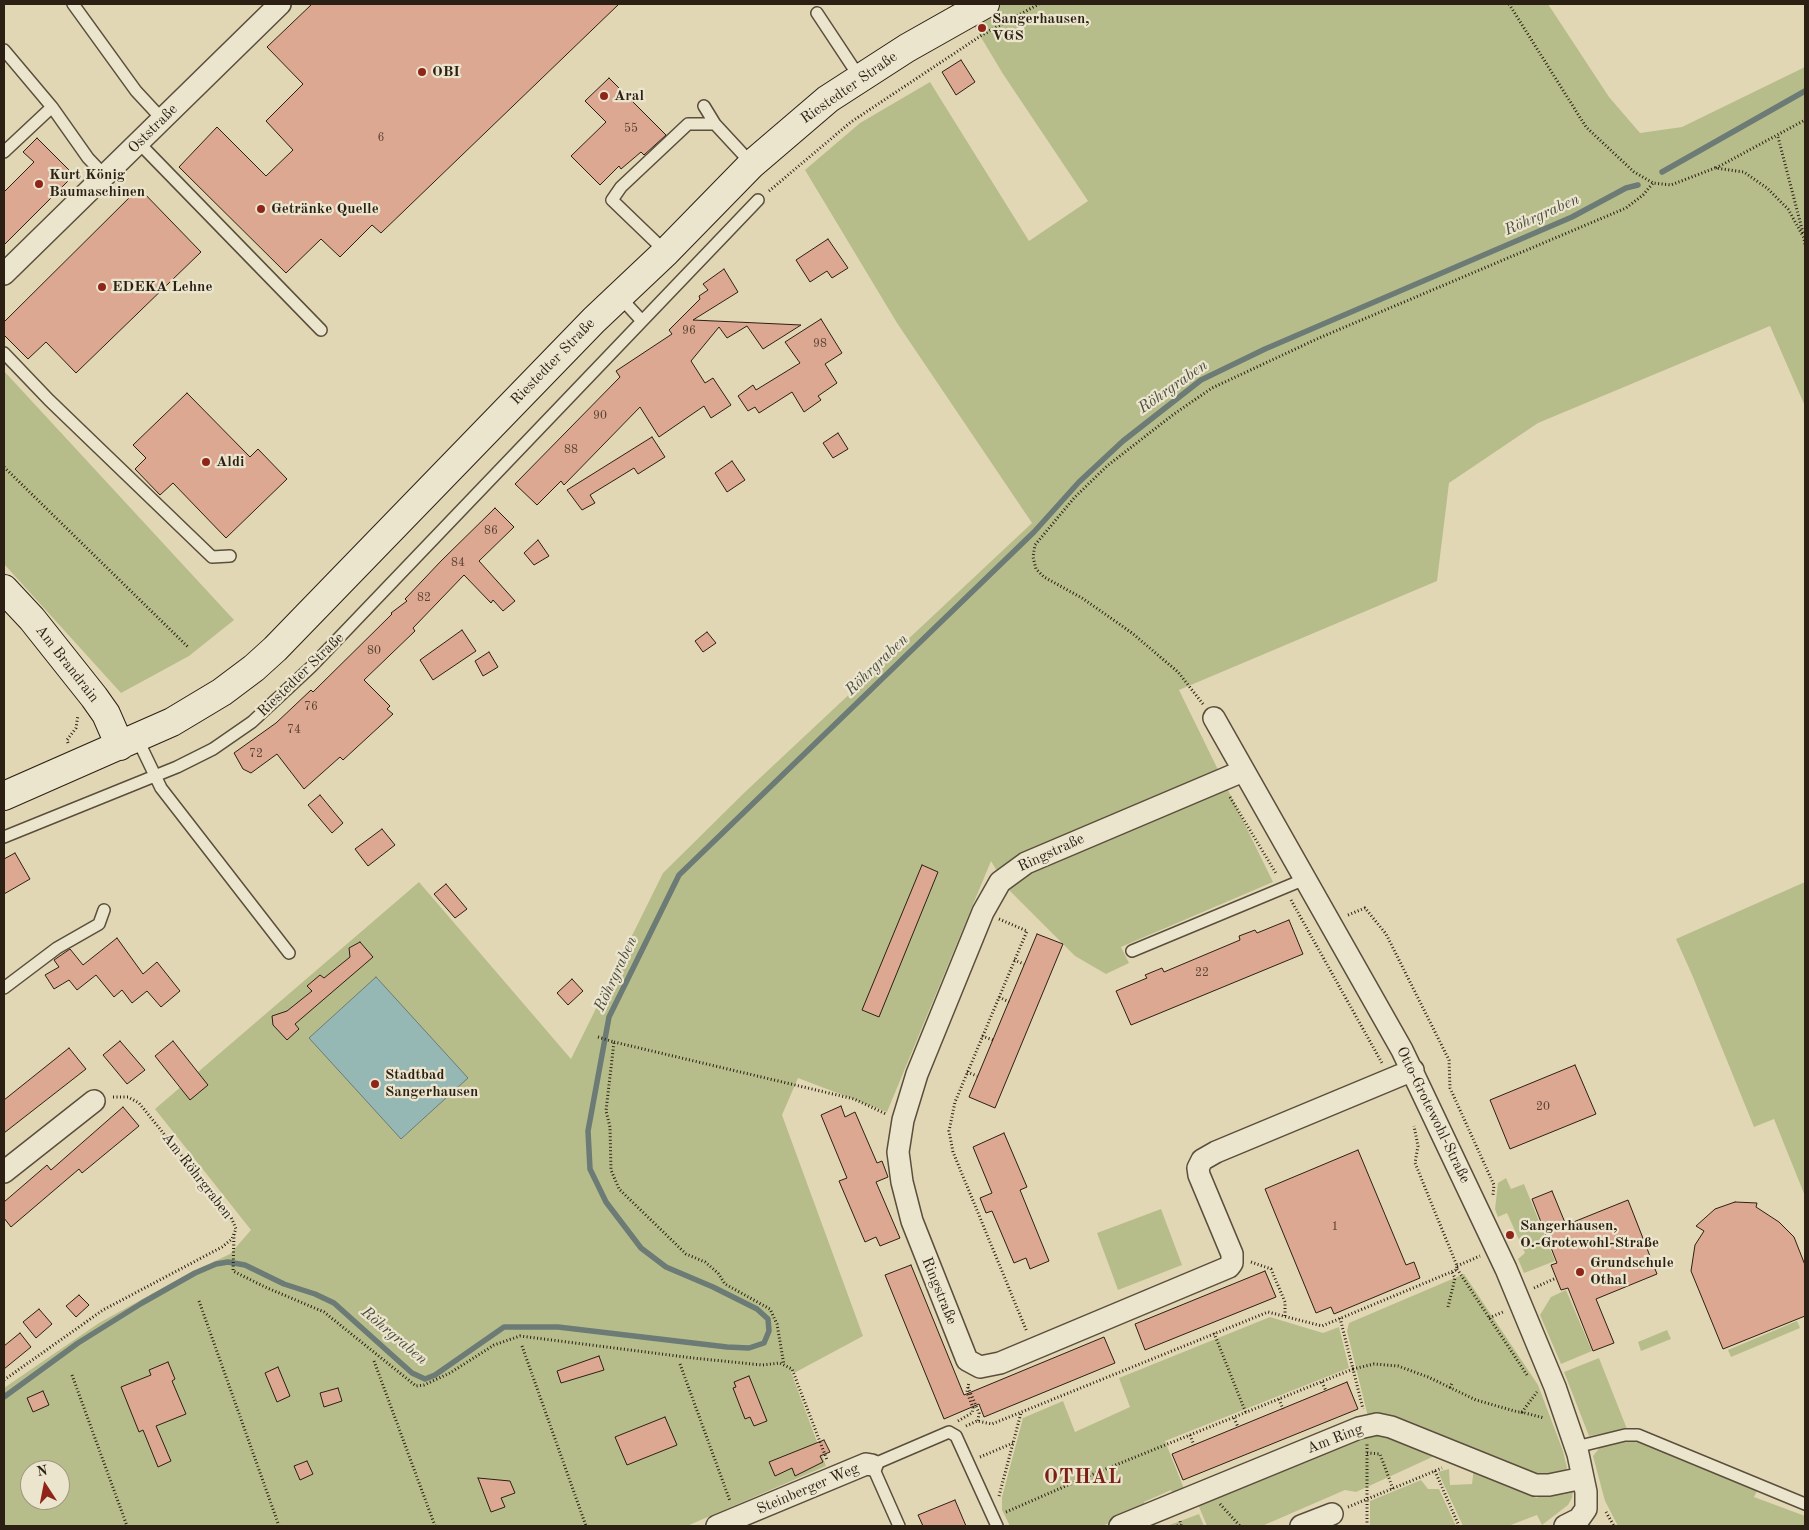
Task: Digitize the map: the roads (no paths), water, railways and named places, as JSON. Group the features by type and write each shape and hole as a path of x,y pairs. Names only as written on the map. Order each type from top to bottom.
{"main road":[{"name":"Riestedter Straße","path":"4,796 129,742 202,705 239,680 275,649 619,296 666,252 752,164 816,108 860,78 985,4"},
{"name":"Am Brandrain","path":"4,589 32,618 129,742"}],"street":[{"name":"Oststraße","path":"4,274 280,4"},
{"name":"Otto-Grotewohl-Straße","path":"1214,718 1413,1070 1506,1269 1549,1373 1576,1447 1583,1478 1586,1506 1580,1523"},
{"name":"Ringstraße","path":"1243,771 1026,863 1000,882 983,912 919,1068 903,1120 899,1144 899,1163 909,1210 965,1356 972,1365 988,1367 1222,1272 1230,1266 1232,1256 1199,1175 1198,1168 1202,1160 1216,1152 1413,1070"},
{"path":"4,1172 94,1101"},
{"name":"Am Ring","path":"1120,1526 1367,1426 1391,1427 1535,1485 1545,1486 1583,1478"},
{"name":"Steinberger Weg","path":"718,1526 841,1477 866,1464 872,1465"},
{"path":"1301,1526 1332,1514"}],"lane":[{"path":"72,4 136,91 162,119"},
{"path":"817,13 860,78"},
{"path":"4,50 52,107 88,158 105,176"},
{"path":"704,106 715,124 752,164"},
{"path":"4,152 52,107"},
{"path":"666,252 612,200 622,187 688,124 715,124"},
{"path":"139,143 321,330"},
{"name":"Riestedter Straße","path":"4,837 155,776 212,748 252,722 304,673 758,200"},
{"path":"619,296 642,321"},
{"path":"4,352 49,400 212,557 230,556"},
{"path":"129,742 174,805 289,953"},
{"path":"1132,951 1305,879"},
{"path":"4,988 57,948 99,924 104,910"},
{"path":"899,1526 872,1465 948,1433 968,1462 995,1522"},
{"path":"1576,1447 1625,1435 1638,1435 1805,1504"}],"water":[{"path":"376,977 468,1078 401,1139 309,1038"}],"waterway":[{"name":"Röhrgraben","path":"1662,172 1805,91"},
{"name":"Röhrgraben","path":"4,1397 78,1343 142,1303 195,1273 216,1264 228,1262 245,1265 284,1284 315,1294 334,1303 412,1373 425,1379 435,1375 504,1327 558,1327 727,1347 749,1348 764,1343 769,1331 768,1319 757,1309 713,1287 666,1267 641,1248 606,1202 590,1169 588,1131 609,1017 679,875 1034,532 1079,482 1123,441 1201,380 1265,349 1572,217 1626,188 1638,185"}],"place":[{"name":"Sangerhausen, VGS","path":"982,28"},
{"name":"OBI","path":"422,72"},
{"name":"Aral","path":"604,96"},
{"name":"Kurt König Baumaschinen","path":"39,184"},
{"name":"Getränke Quelle","path":"261,209"},
{"name":"EDEKA Lehne","path":"102,287"},
{"name":"Aldi","path":"206,462"},
{"name":"Stadtbad Sangerhausen","path":"375,1084"},
{"name":"Sangerhausen, O.-Grotewohl-Straße","path":"1510,1235"},
{"name":"Grundschule Othal","path":"1580,1272"}],"district":[{"name":"OTHAL","path":"1083,1478"}]}
